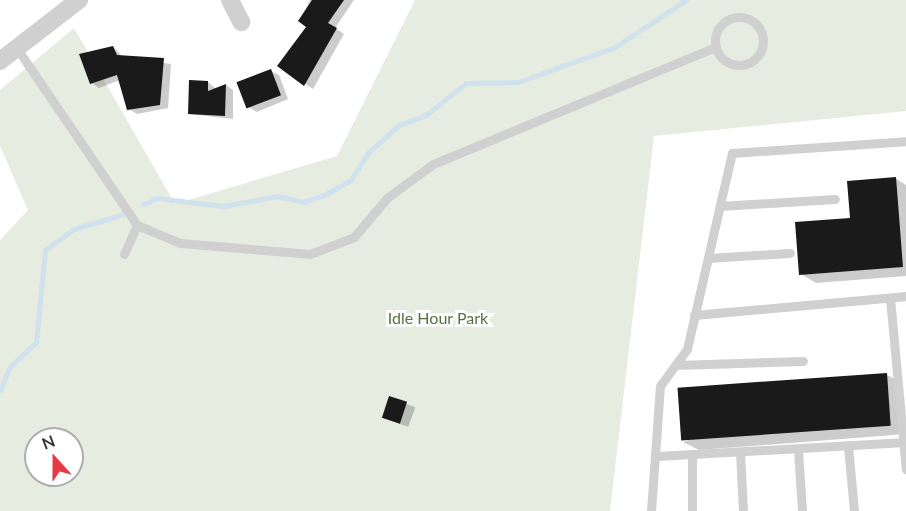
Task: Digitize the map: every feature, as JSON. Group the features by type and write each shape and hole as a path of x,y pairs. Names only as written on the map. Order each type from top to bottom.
{"street":[{"path":"0,61 79,0"},
{"path":"230,0 241,22"}],"lane":[{"path":"746,18 762,34 762,50 745,64 730,63 716,47 718,30 730,19 746,18"},
{"path":"16,47 137,225 180,243 317,254 354,237 387,198 434,164 716,47"},
{"path":"651,511 657,456 660,386 687,349 732,153 906,141"},
{"path":"720,206 835,199"},
{"path":"124,254 137,225"},
{"path":"708,258 790,253"},
{"path":"694,315 906,296"},
{"path":"890,298 906,469"},
{"path":"675,365 803,361"},
{"path":"657,456 692,456 905,442"},
{"path":"848,446 854,511"},
{"path":"798,450 802,511"},
{"path":"740,452 743,511"},
{"path":"692,456 692,511"}],"green space":[{"name":"Idle Hour Park","path":"415,0 906,0 906,111 654,136 610,511 0,511 0,240 28,210 0,146 0,90 74,28 175,204 337,156"}],"building":[{"path":"312,0 344,0 328,23 337,28 304,86 277,66 306,27 298,21"},
{"path":"113,46 117,55 164,58 160,105 127,110 117,75 90,84 79,54"},
{"path":"271,69 281,95 246,108 236,82"},
{"path":"189,80 208,81 208,91 226,84 225,116 188,114"},
{"path":"896,177 903,267 799,275 795,222 850,218 847,181"},
{"path":"887,373 891,426 681,441 678,388"},
{"path":"389,396 407,402 400,424 382,418"}],"waterway":[{"path":"143,204 157,198 223,206 278,196 303,202 324,195 351,180 368,153 399,125 426,115 466,83 518,82 615,47 686,0"},
{"path":"0,390 10,367 36,342 45,250 74,229 123,214"}]}
